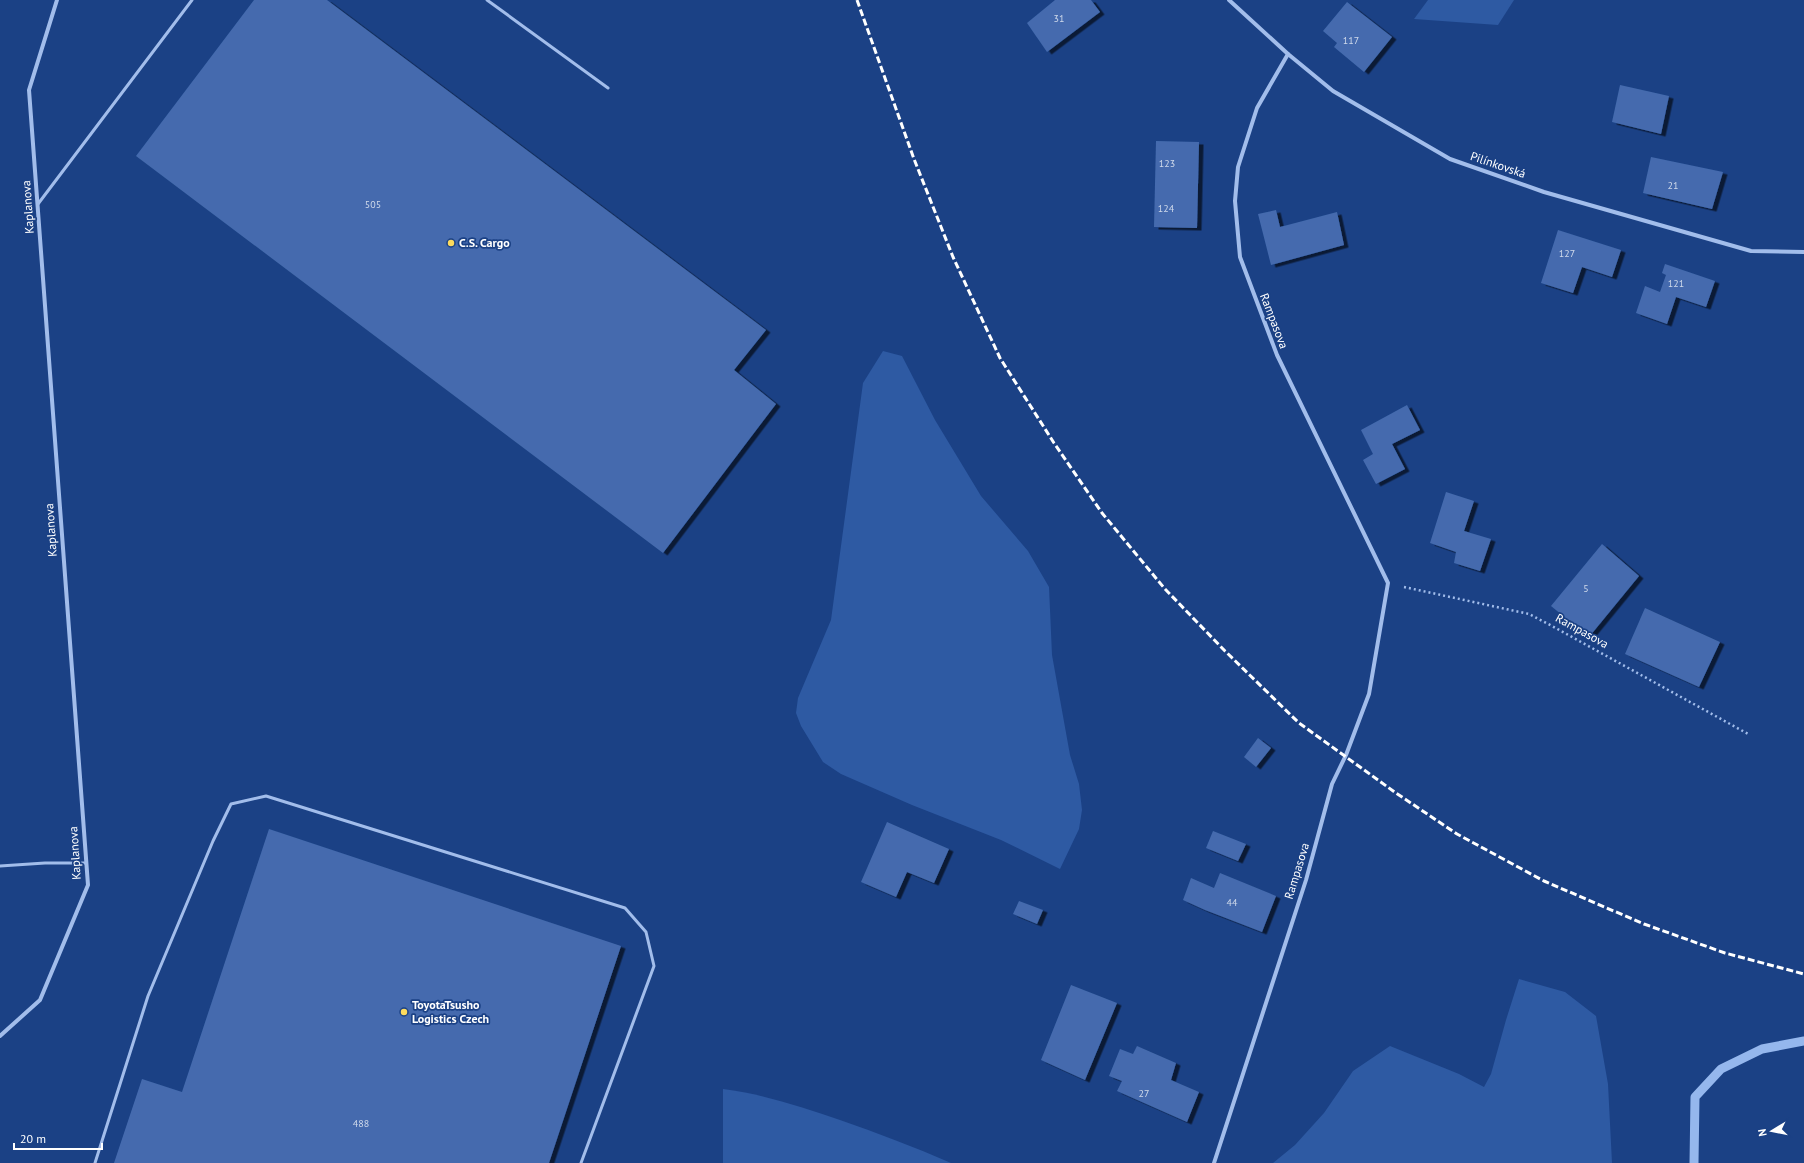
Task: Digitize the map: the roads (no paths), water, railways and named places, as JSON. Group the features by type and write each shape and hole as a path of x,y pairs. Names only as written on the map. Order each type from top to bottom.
{"street":[{"name":"Kaplanova","path":"0,1036 40,1000 88,885 29,90 57,0"},
{"name":"Pilínkovská","path":"1229,0 1288,54 1333,92 1450,159 1544,192 1751,251 1804,252"},
{"name":"Rampasova","path":"1214,1163 1306,880 1332,784 1346,755 1369,694 1388,583 1277,355 1240,257 1235,201 1238,167 1257,108 1288,54"}],"lane":[{"path":"38,204 192,0"},
{"path":"487,0 608,88"},
{"path":"95,1163 148,996 213,841 231,804 266,796 625,908 646,932 654,966 581,1163"},
{"path":"0,866 44,863 86,863"}],"waterway":[{"path":"1694,1163 1695,1097 1721,1069 1762,1049 1804,1041"}],"railway":[{"path":"857,0 914,159 953,257 1000,358 1054,443 1102,513 1165,589 1225,651 1299,723 1396,793 1457,834 1544,881 1644,924 1725,953 1804,974"}],"place":[{"name":"C.S. Cargo","path":"451,243"},
{"name":"ToyotaTsusho Logistics Czech","path":"404,1012"}]}
